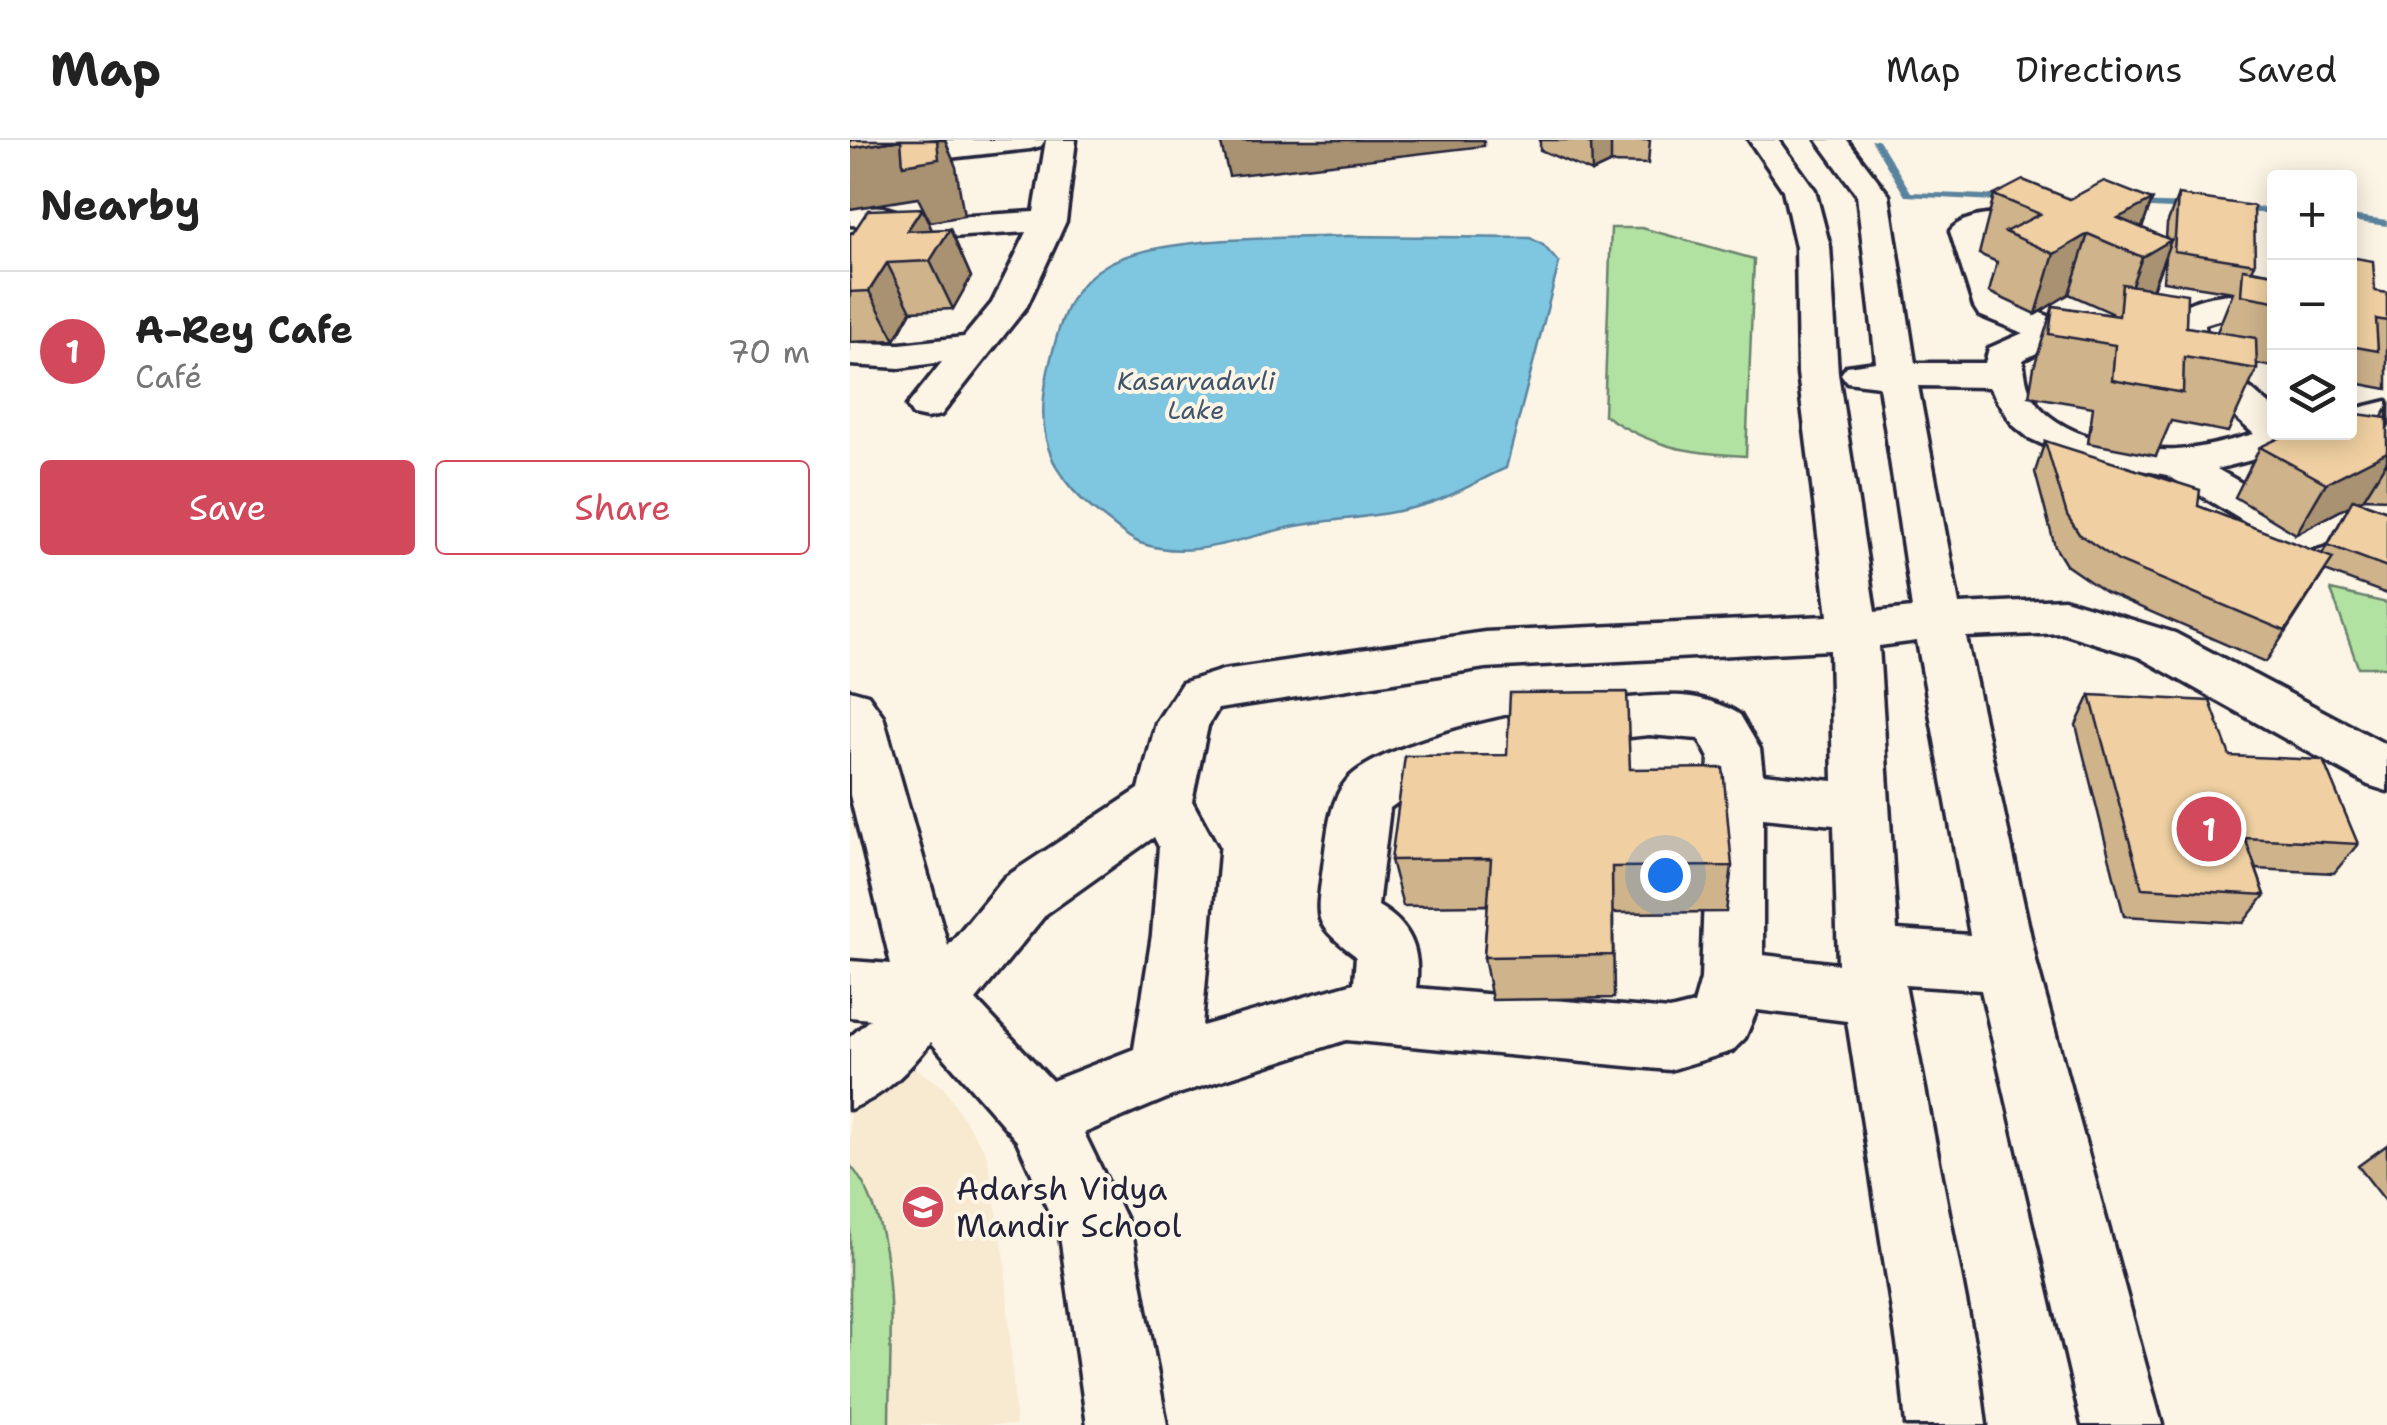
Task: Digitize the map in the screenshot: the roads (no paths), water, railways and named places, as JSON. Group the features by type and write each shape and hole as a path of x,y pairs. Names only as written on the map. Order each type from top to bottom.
{"street":[{"path":"850,160 1030,140"},
{"path":"927,406 1009,306 1042,236 1061,140"},
{"path":"1764,140 1804,203 1814,247 1818,373 1854,632 1871,976 1940,1364 1946,1425"},
{"path":"1832,140 1873,195 1896,376 1938,622 2006,965 2122,1425"},
{"path":"850,216 883,217 920,228 1042,236"},
{"path":"2090,234 2075,227 1986,224 1967,231 1992,307 2076,335 2172,320"},
{"path":"886,256 1042,236"},
{"path":"2267,305 2021,345 2003,356 2003,374 2028,422 2060,442 2098,452 2177,463 2302,538 2353,512 2387,504"},
{"path":"2172,320 2267,414"},
{"path":"850,354 900,356 976,347"},
{"path":"1818,373 2003,374"},
{"path":"2357,420 2387,412"},
{"path":"2177,463 2267,438"},
{"path":"1164,1068 1182,935 1188,846 1164,801 1182,723 1200,696 1223,689 1485,650 1854,632 1938,622 2064,616 2158,645 2387,770"},
{"path":"850,709 857,716 930,994 1040,1118 1096,1232 1127,1425"},
{"path":"1040,1118 1164,1068 1346,1011 1670,1040 1705,1035 1727,1014 1732,979 1736,758 1730,738 1717,724 1695,716 1605,718 1559,730 1524,732 1379,782 1363,799 1347,915 1354,925 1378,937 1388,952 1380,1014"},
{"path":"1736,794 1864,806"},
{"path":"850,1078 888,1046 930,994 961,976 1025,896 1164,801"},
{"path":"1732,979 1871,976 2006,965"},
{"path":"850,989 930,994"}],"water":[{"name":"Kasarvadavli Lake","path":"1348,236 1530,238 1543,245 1559,263 1506,468 1449,496 1413,508 1179,550 1140,543 1125,535 1064,480 1046,439 1044,395 1067,307 1087,279 1108,264 1159,248 1224,240"}],"waterway":[{"path":"1875,140 1908,194 2011,199"},
{"path":"2134,205 2191,207"},
{"path":"2234,209 2267,211"},
{"path":"2357,219 2387,223"}],"place":[{"name":"A-Rey Cafe","path":"2209,829"},
{"name":"Adarsh Vidya Mandir School","path":"923,1207"}]}
